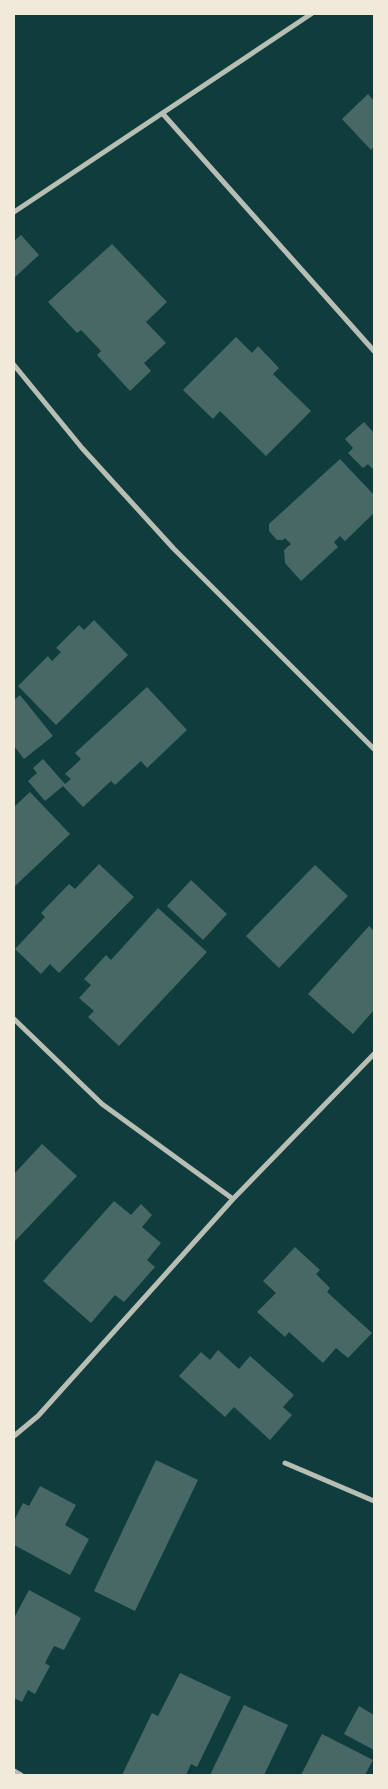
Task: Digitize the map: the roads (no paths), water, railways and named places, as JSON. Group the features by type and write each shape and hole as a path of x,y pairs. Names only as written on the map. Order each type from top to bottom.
{"street":[{"path":"14,212 311,14"},
{"path":"163,114 374,351"},
{"path":"14,365 82,448 174,549 374,749"},
{"path":"14,1019 102,1104 233,1199"},
{"path":"14,1436 38,1416 233,1199 374,1054"},
{"path":"284,1463 374,1501"},
{"path":"14,1771 21,1775"}]}
